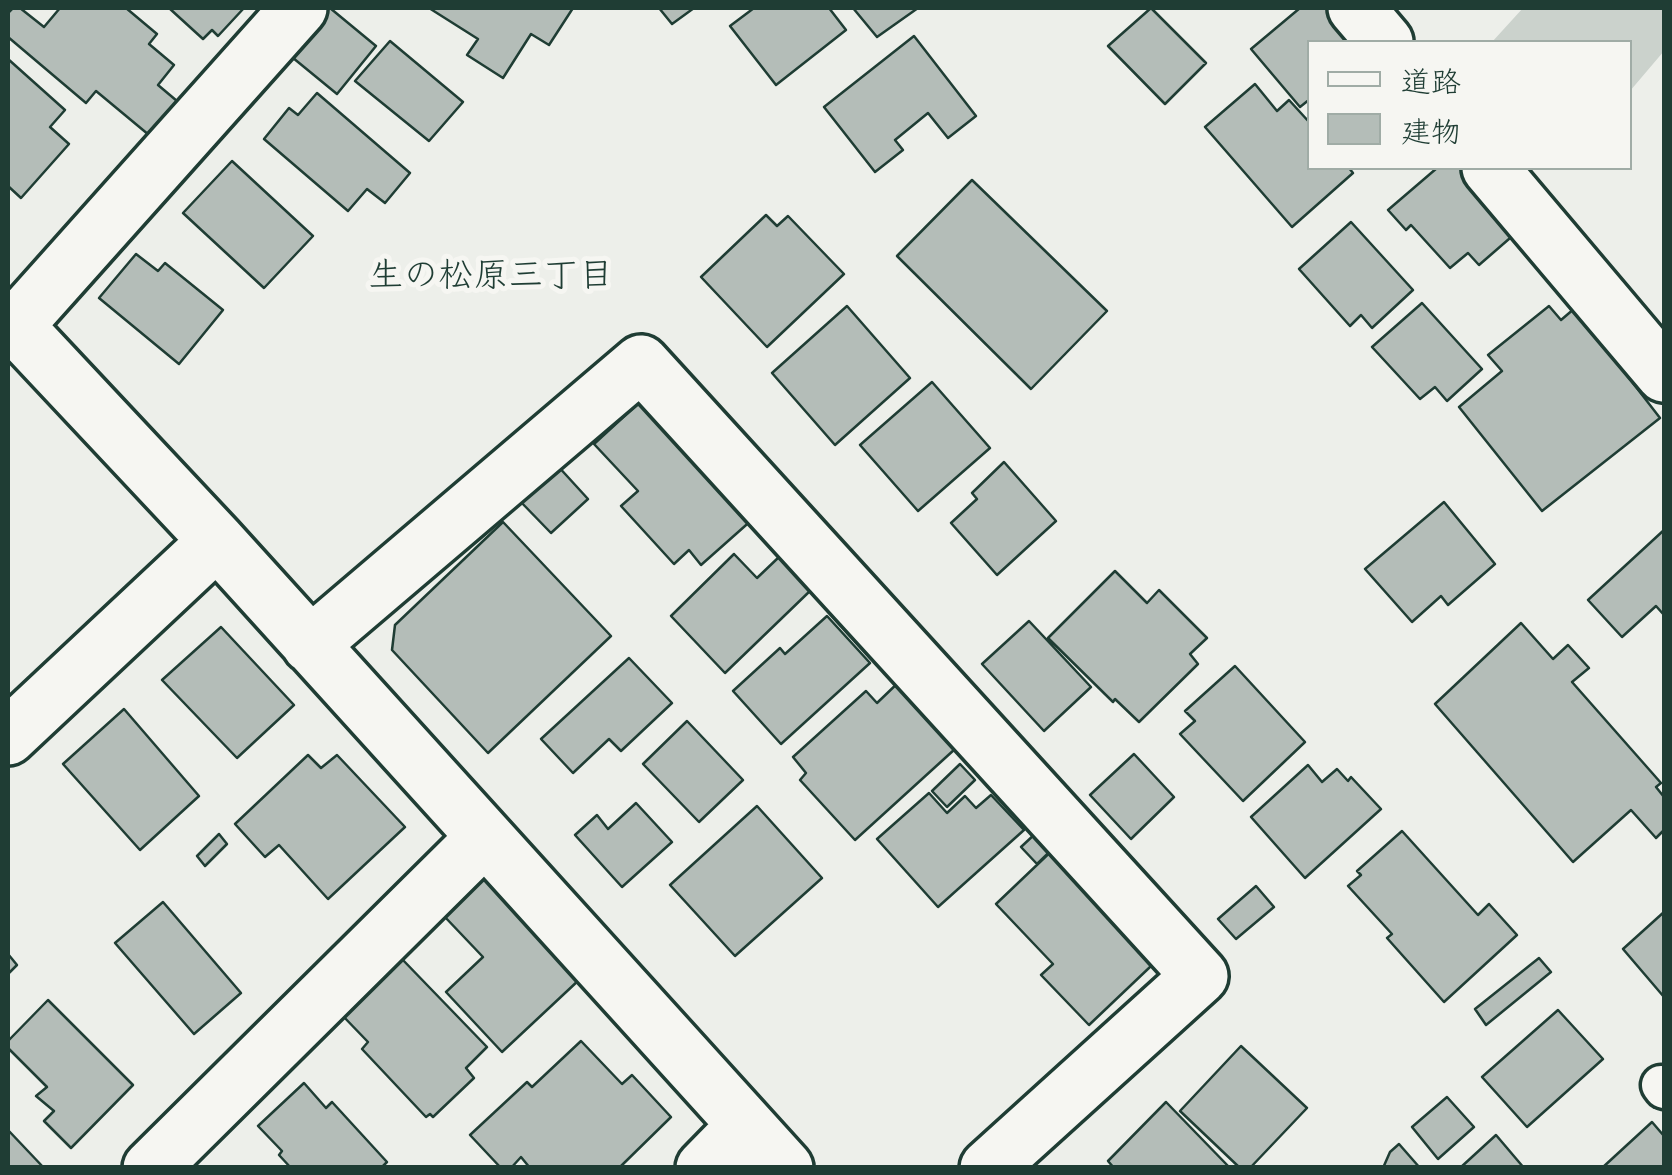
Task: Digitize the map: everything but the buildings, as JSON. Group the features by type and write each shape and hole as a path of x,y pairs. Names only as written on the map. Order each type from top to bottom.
{"street":[{"path":"299,8 11,322 217,541 785,1168"},
{"path":"1356,8 1383,40"},
{"path":"1492,170 1664,374"},
{"path":"310,645 640,363 1200,976 988,1168"},
{"path":"8,737 217,541"},
{"path":"152,1168 485,837"},
{"path":"704,1168 746,1125"}],"shaded area":[{"path":"1523,8 1664,8 1664,51 1632,89 1632,40 1494,40"}],"district":[{"name":"生の松原三丁目","path":"491,276"}]}
